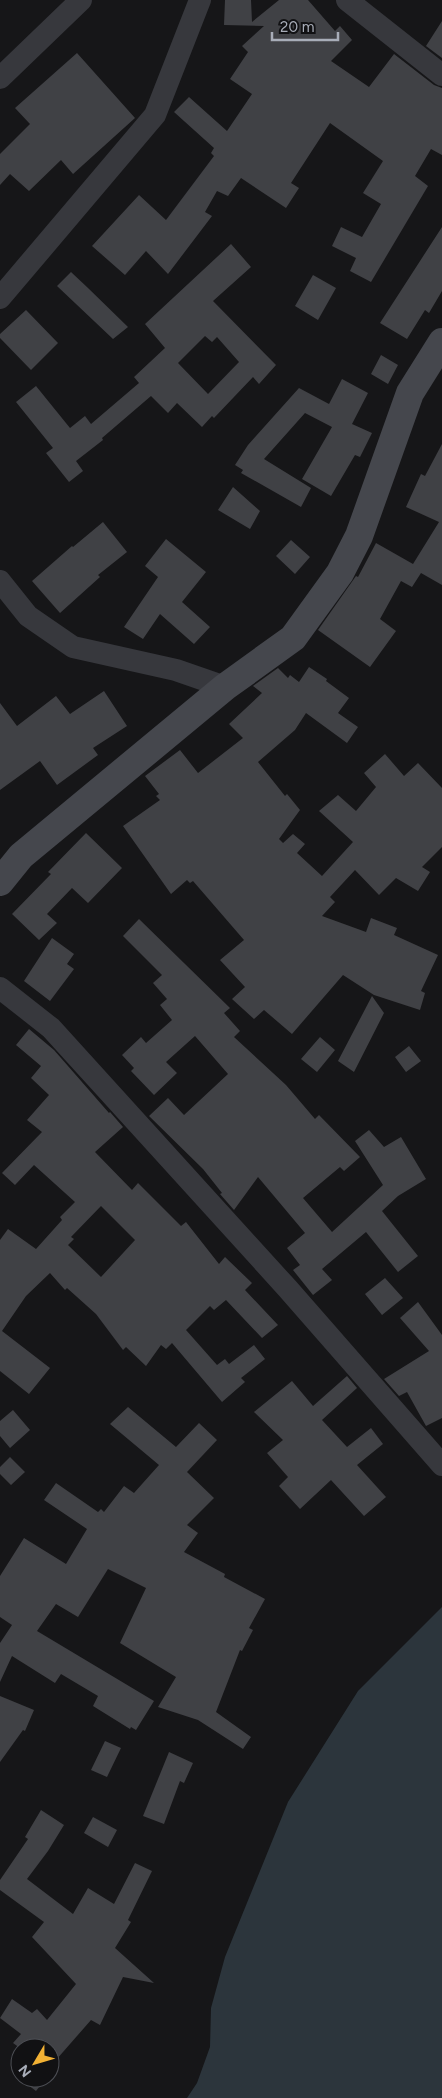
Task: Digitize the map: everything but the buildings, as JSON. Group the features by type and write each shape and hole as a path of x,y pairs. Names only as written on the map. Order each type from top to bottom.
{"main road":[{"path":"0,882 21,856 225,687 293,638 340,573 359,536 410,392 442,342"}],"street":[{"path":"0,78 81,0"},
{"path":"0,298 155,115 200,0"},
{"path":"347,0 442,75"},
{"path":"0,581 28,616 73,648 176,670 225,687"},
{"path":"0,988 51,1028 288,1289 442,1465"}],"shaded area":[{"path":"442,1607 442,2098 187,2098 197,2083 210,2047 211,2008 225,1957 288,1802 358,1691"}]}
